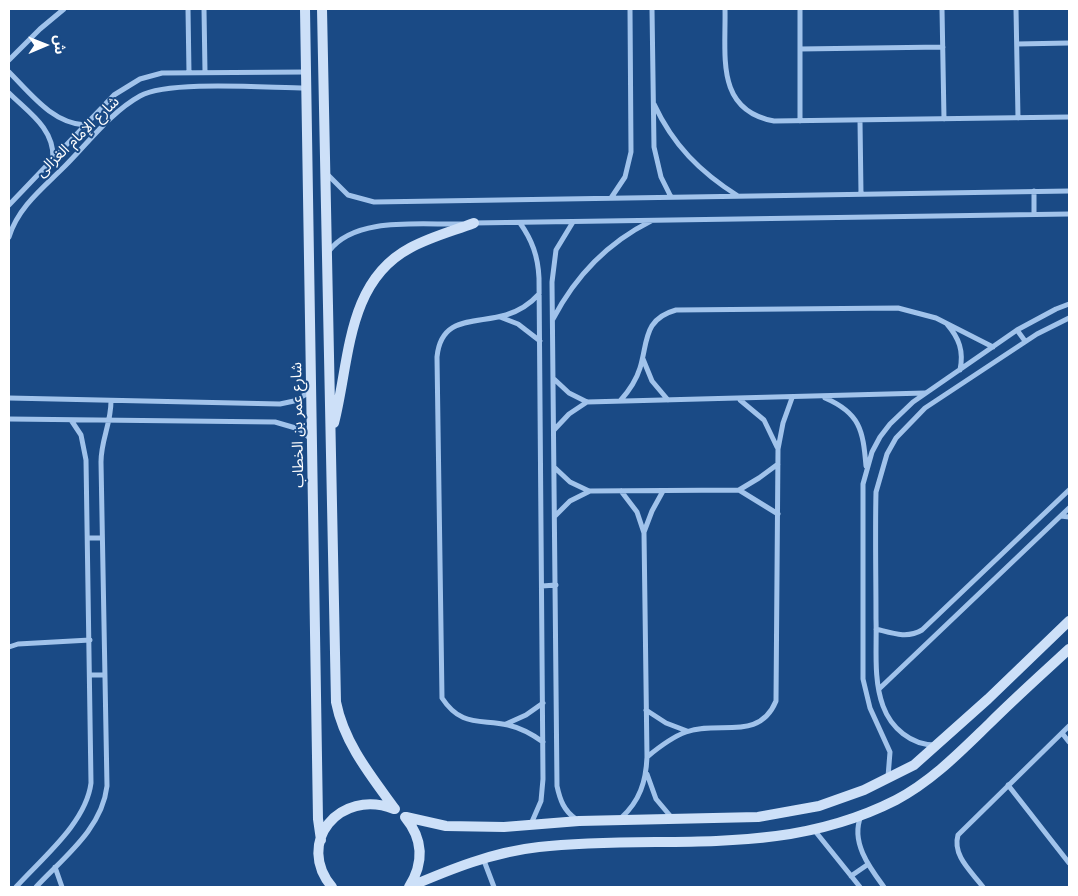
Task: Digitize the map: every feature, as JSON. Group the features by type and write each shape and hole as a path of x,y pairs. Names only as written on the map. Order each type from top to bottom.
{"street":[{"path":"9,60 40,29 64,9"},
{"path":"188,9 189,72"},
{"path":"204,9 205,72"},
{"name":"شارع عمر بن الخطاب","path":"305,9 318,819 321,840 319,857 323,873"},
{"path":"322,9 336,693 338,712 344,730 362,763 395,809"},
{"path":"611,198 625,177 631,152 630,9"},
{"path":"652,9 654,147 657,162 671,197"},
{"path":"725,9 729,86 735,100 746,111 759,118 774,121 860,121 1069,117"},
{"path":"800,9 800,121"},
{"path":"942,9 944,119"},
{"path":"1016,9 1018,118"},
{"path":"1017,44 1069,43"},
{"path":"800,49 943,47"},
{"path":"9,72 58,119 70,124 85,125"},
{"name":"شارع الإمام الغزالى","path":"9,205 114,95 131,83 157,74 189,72 306,72"},
{"name":"شارع الإمام الغزالى","path":"9,237 14,222 28,203 117,114 138,97 168,88 306,88"},
{"path":"9,93 48,132 53,143 53,158"},
{"path":"653,102 670,135 687,156 707,175 738,196"},
{"path":"307,118 317,122 324,116"},
{"path":"860,121 861,194"},
{"path":"308,151 315,146 325,151"},
{"path":"325,172 348,195 374,202 1069,191"},
{"path":"1034,191 1034,214"},
{"path":"327,254 334,244 345,236 361,229 390,226 474,223 1069,214"},
{"path":"553,319 574,284 601,253 623,237 653,220"},
{"path":"573,222 560,240 553,260 557,786 566,809 579,821"},
{"path":"330,436 342,390 355,320 360,302 369,286 380,271 409,248 474,223"},
{"path":"520,223 536,254 540,294 543,790 537,812 530,824"},
{"path":"540,294 522,308 500,316 456,325 442,339 438,348 438,518 442,698 450,709 460,717 472,721 506,724 525,730 543,742"},
{"path":"866,468 872,452 890,424 925,393 1017,330 1069,304"},
{"path":"620,401 632,386 643,358 651,327 657,318 676,310 888,307 918,312 944,322 993,346"},
{"path":"500,316 518,324 540,341"},
{"path":"938,745 917,743 900,732 888,717 879,688 876,662 876,505 880,474 887,454 908,424 925,408 1048,327 1069,318"},
{"path":"944,322 960,344 962,356 960,370"},
{"path":"1017,330 1025,342"},
{"path":"643,358 652,381 668,400"},
{"path":"554,379 569,393 587,402 925,393"},
{"path":"9,398 280,404 300,398 312,390"},
{"path":"822,397 842,407 858,422 862,432 866,468 863,505 863,679 870,708 890,752 888,779"},
{"path":"646,757 666,742 688,731 747,726 763,720 773,708 778,684 778,449 783,423 792,398"},
{"path":"738,399 764,420 778,449"},
{"path":"36,887 91,828 102,810 108,786 101,452 111,420 112,401"},
{"path":"554,430 569,414 587,402"},
{"path":"9,419 274,422 299,429 313,442"},
{"path":"16,887 77,820 87,802 91,783 86,452 81,435 71,420"},
{"path":"554,467 570,482 590,491 739,490 778,464"},
{"path":"739,490 778,514"},
{"path":"876,629 903,635 916,634 1069,490"},
{"path":"555,516 570,501 590,491"},
{"path":"619,820 637,799 646,774 644,533 637,512 622,491"},
{"path":"644,533 652,510 663,491"},
{"path":"863,505 876,505"},
{"path":"879,688 1069,508"},
{"path":"1061,516 1069,517"},
{"path":"88,538 102,538"},
{"path":"314,546 332,546"},
{"path":"999,556 1008,566"},
{"path":"542,586 556,585"},
{"path":"406,817 462,828 504,827 579,821 758,817 802,810 840,800 888,779 914,765 988,699 1069,621"},
{"path":"9,647 18,644 90,640"},
{"path":"409,887 483,858 512,851 548,846 749,841 815,831 861,816 898,799 935,775 1069,649"},
{"path":"90,675 105,675"},
{"path":"988,699 1001,712"},
{"path":"506,724 526,715 543,703"},
{"path":"646,710 666,723 688,731"},
{"path":"983,887 959,856 956,840 961,830 1069,726"},
{"path":"1062,733 1069,742"},
{"path":"646,774 656,799 673,820"},
{"path":"1008,785 1069,863"},
{"path":"321,840 327,826 337,814 350,806 365,803 380,804 395,809 406,817 415,830 420,844 421,859 417,874 409,887"},
{"path":"861,816 859,839 867,865 884,887"},
{"path":"815,831 860,887"},
{"path":"483,858 494,887"},
{"path":"851,876 867,865"},
{"path":"55,867 62,887"},
{"path":"322,887 323,873"},
{"path":"323,873 332,887"}]}
